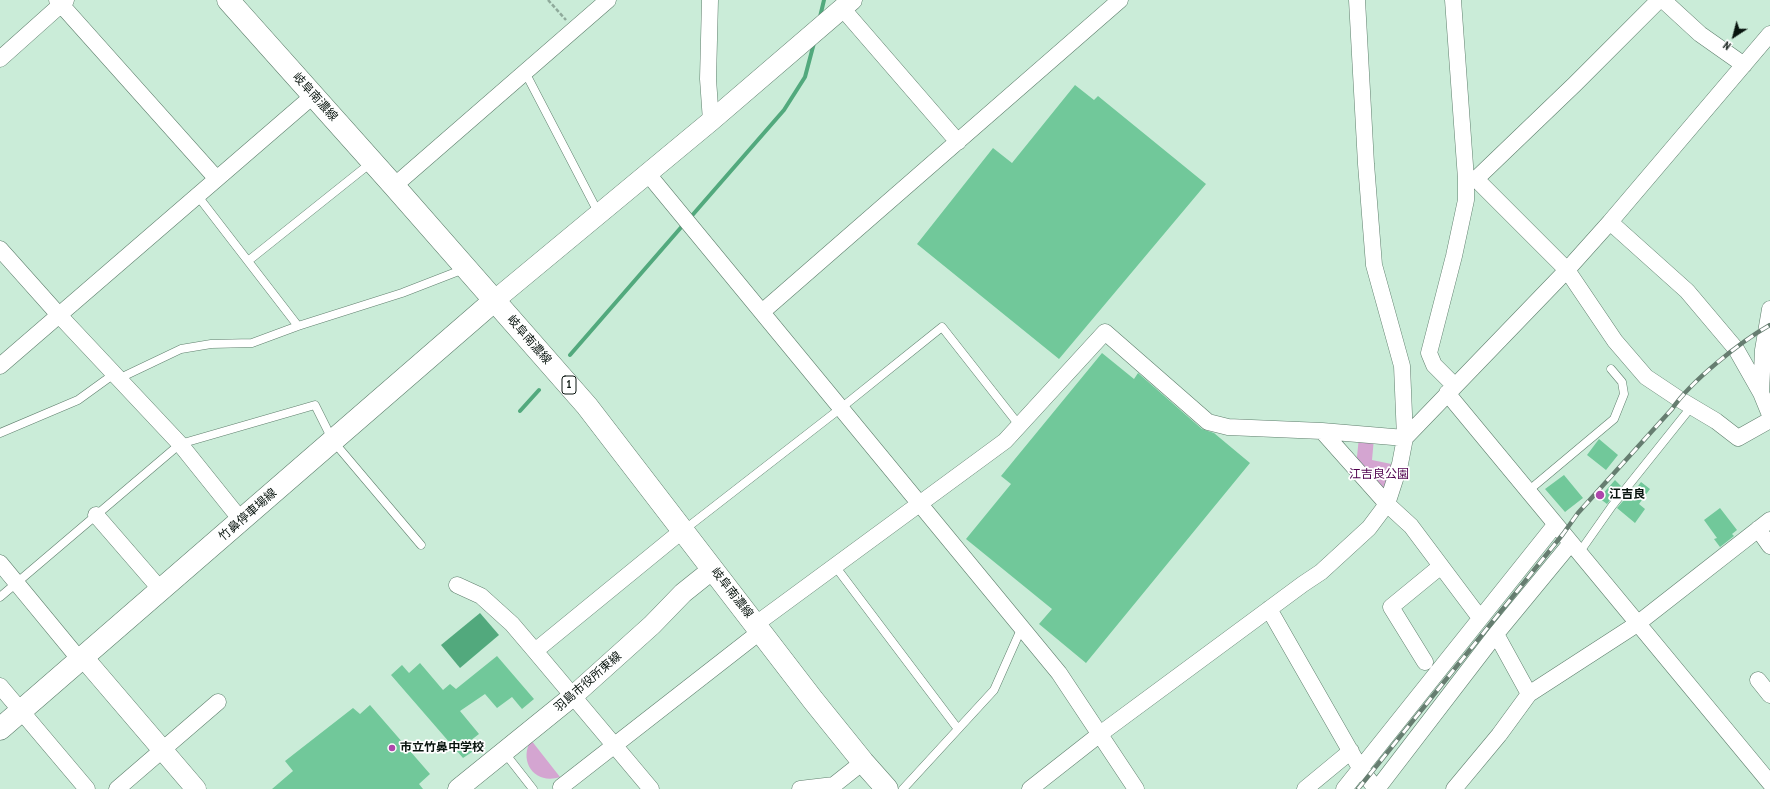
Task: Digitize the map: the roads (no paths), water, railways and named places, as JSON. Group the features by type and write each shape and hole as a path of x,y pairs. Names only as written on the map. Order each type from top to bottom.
{"main road":[{"name":"岐阜南濃線","path":"228,0 314,95 587,406 863,762 888,789"},
{"name":"竹鼻停車場線","path":"0,729 495,300"}],"street":[{"path":"394,186 608,0"},
{"path":"710,0 708,79 711,121"},
{"path":"762,312 1120,0"},
{"path":"1030,789 1100,734 1321,572 1369,528 1387,504 1400,464 1405,438 1402,366 1374,264 1356,0"},
{"path":"1453,0 1471,179 1429,353 1434,365 1451,389 1528,491 1770,783"},
{"path":"1471,179 1575,84 1659,0"},
{"path":"1663,0 1700,34 1744,65"},
{"path":"0,59 62,2 216,178"},
{"path":"495,300 648,174 845,6 958,142"},
{"path":"1405,438 1567,270 1610,222 1770,34"},
{"path":"0,366 58,314 314,95"},
{"path":"648,174 1059,673 1136,789"},
{"path":"1471,179 1567,270 1615,341 1646,377 1716,421 1738,438 1770,420"},
{"path":"1610,222 1687,291 1736,348 1761,393 1770,415"},
{"path":"0,249 58,314 180,444 241,520"},
{"path":"1761,393 1763,350 1770,309"},
{"path":"557,788 614,746 835,566 1005,441 1104,332 1208,422 1228,427 1322,431 1405,438"},
{"path":"1322,431 1387,504 1411,526 1480,618"},
{"path":"96,515 161,590"},
{"path":"1454,789 1499,735 1529,694 1637,624 1764,524 1770,546"},
{"path":"1344,789 1556,525"},
{"path":"535,651 683,530"},
{"path":"1269,609 1360,768 1376,789 1496,634 1575,548"},
{"path":"0,563 196,789"},
{"path":"1425,662 1391,607 1441,566"},
{"name":"羽島市役所東線","path":"458,789 574,696 652,625 683,593 713,569"},
{"path":"457,585 481,596 512,624 651,789"},
{"path":"1496,634 1529,694"},
{"path":"1758,680 1770,695"},
{"path":"0,686 87,789"},
{"path":"117,789 163,751 218,702"},
{"path":"1305,789 1351,752"},
{"path":"800,789 834,785 863,762"}],"lane":[{"path":"525,72 599,214"},
{"path":"248,261 372,161"},
{"path":"197,195 298,326"},
{"path":"0,432 78,400 116,376 181,349 211,344 252,343 298,326 402,293 465,268"},
{"path":"683,530 841,408 942,327 1019,426"},
{"path":"1528,491 1614,419 1624,394 1622,382 1611,369"},
{"path":"0,597 180,444 315,405 333,441 421,545"},
{"path":"1575,548 1612,506 1692,406"},
{"path":"835,566 958,729"},
{"path":"903,789 994,690 1022,627"},
{"path":"504,752 533,789"}],"waterway":[{"path":"820,17 824,0"},
{"path":"689,219 784,110 805,77 814,43"},
{"path":"570,355 684,224"},
{"path":"520,411 539,390"}],"railway":[{"path":"1358,789 1563,534 1578,513 1672,409 1680,398 1717,363 1745,341 1770,325"}],"place":[{"name":"江吉良","path":"1600,495"},
{"name":"市立竹鼻中学校","path":"392,748"}],"park label":[{"name":"江吉良公園","path":"1379,475"}]}
